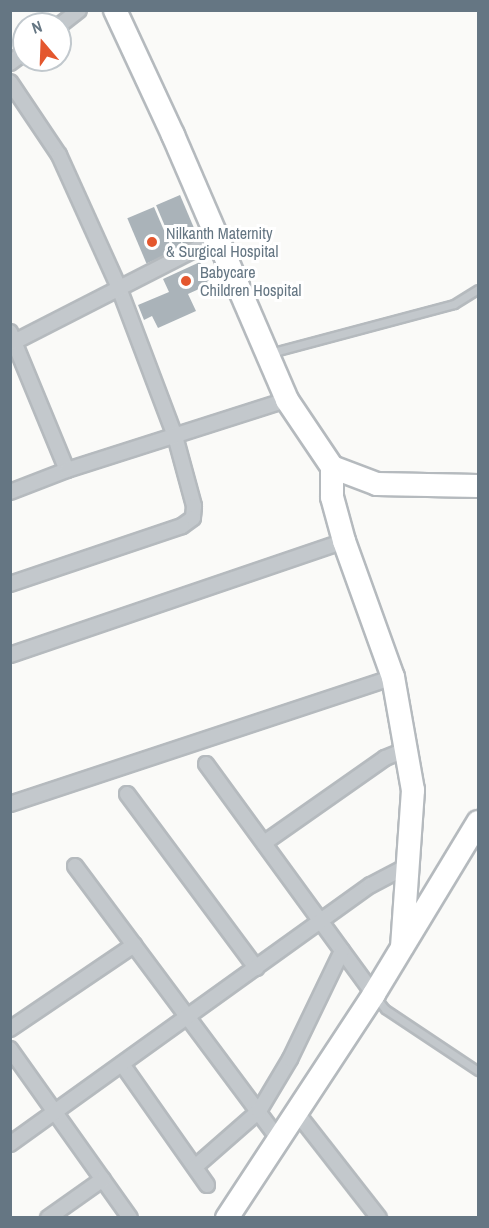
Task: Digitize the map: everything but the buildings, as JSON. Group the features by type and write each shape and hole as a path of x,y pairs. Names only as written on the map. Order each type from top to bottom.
{"main road":[{"path":"115,10 287,400 332,467 332,497 344,541 393,677 412,790 402,946"},
{"path":"332,467 377,484 478,486"},
{"path":"232,1215 374,994 478,822"}],"street":[{"path":"10,82 59,155 119,288 175,435 193,493 193,518 182,526 10,584"},
{"path":"67,470 12,337 119,288 217,238"},
{"path":"10,492 67,470 287,400"},
{"path":"10,655 344,541"},
{"path":"10,804 393,677"},
{"path":"264,843 385,758 405,750"},
{"path":"206,764 374,994"},
{"path":"127,794 256,968"},
{"path":"75,866 279,1140"},
{"path":"10,1144 382,877 407,866"},
{"path":"10,1029 134,945"},
{"path":"195,1167 243,1129 259,1111 290,1059 342,951"},
{"path":"10,1049 130,1218"},
{"path":"122,1064 207,1185"},
{"path":"297,1113 379,1218"},
{"path":"48,1218 103,1179"}],"lane":[{"path":"267,354 454,304 478,289"},
{"path":"374,994 385,1009 478,1071"}],"place":[{"name":"Nilkanth Maternity & Surgical Hospital","path":"152,242"},
{"name":"Babycare Children Hospital","path":"186,281"}]}
